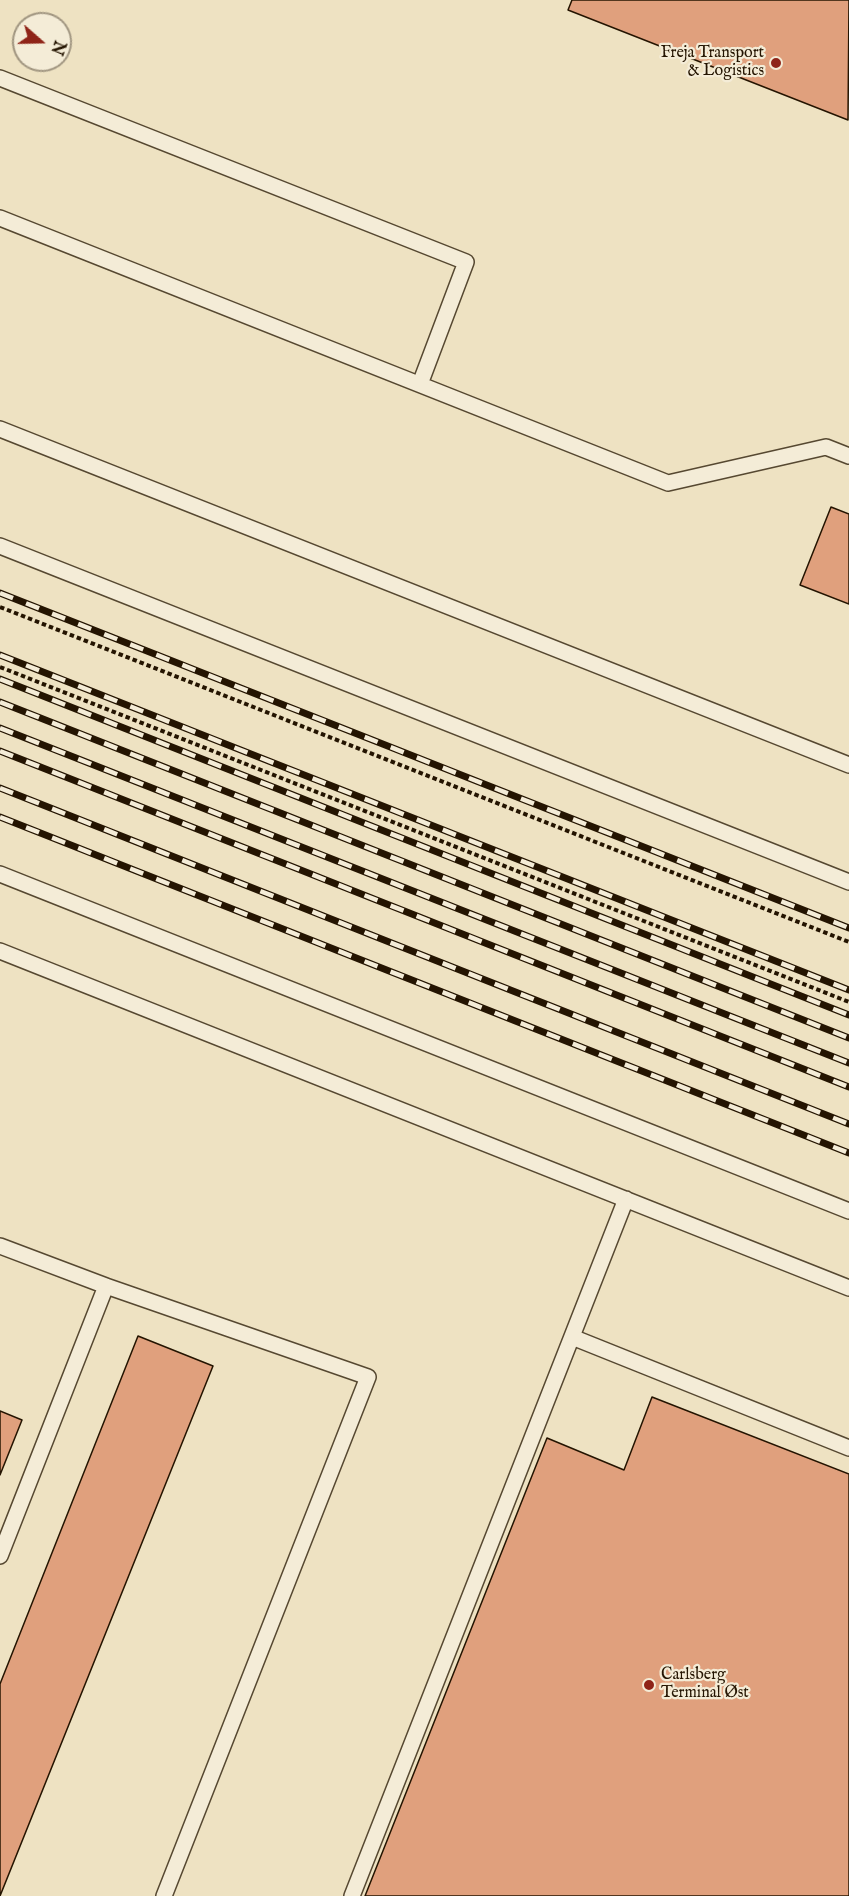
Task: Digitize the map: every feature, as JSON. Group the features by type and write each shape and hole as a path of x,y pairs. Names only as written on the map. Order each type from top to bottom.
{"lane":[{"path":"0,78 466,262 420,384"},
{"path":"0,218 668,483 826,447 849,456"},
{"path":"0,429 849,765"},
{"path":"0,546 849,882"},
{"path":"0,874 849,1211"},
{"path":"0,951 849,1288"},
{"path":"352,1896 626,1199"},
{"path":"0,1246 106,1286 369,1377 164,1896"},
{"path":"0,1556 106,1286"},
{"path":"572,1337 849,1448"}],"path":[{"path":"0,607 849,942"},
{"path":"0,667 849,1002"}],"building":[{"name":"Freja Transport & Logistics","path":"572,0 849,0 848,120 568,10"},
{"path":"831,507 849,514 849,604 800,585"},
{"path":"138,1336 213,1366 0,1896 0,1684"},
{"name":"Carlsberg Terminal Øst","path":"652,1397 849,1474 849,1896 365,1896 547,1438 624,1470"},
{"path":"0,1411 22,1420 0,1475"}],"railway":[{"path":"0,593 849,928"},
{"path":"0,655 849,990"},
{"path":"0,679 849,1015"},
{"path":"0,702 849,1038"},
{"path":"0,728 849,1063"},
{"path":"0,751 849,1087"},
{"path":"0,788 849,1124"},
{"path":"0,817 849,1153"}],"place":[{"name":"Freja Transport & Logistics","path":"776,63"},
{"name":"Carlsberg Terminal Øst","path":"649,1685"}]}
